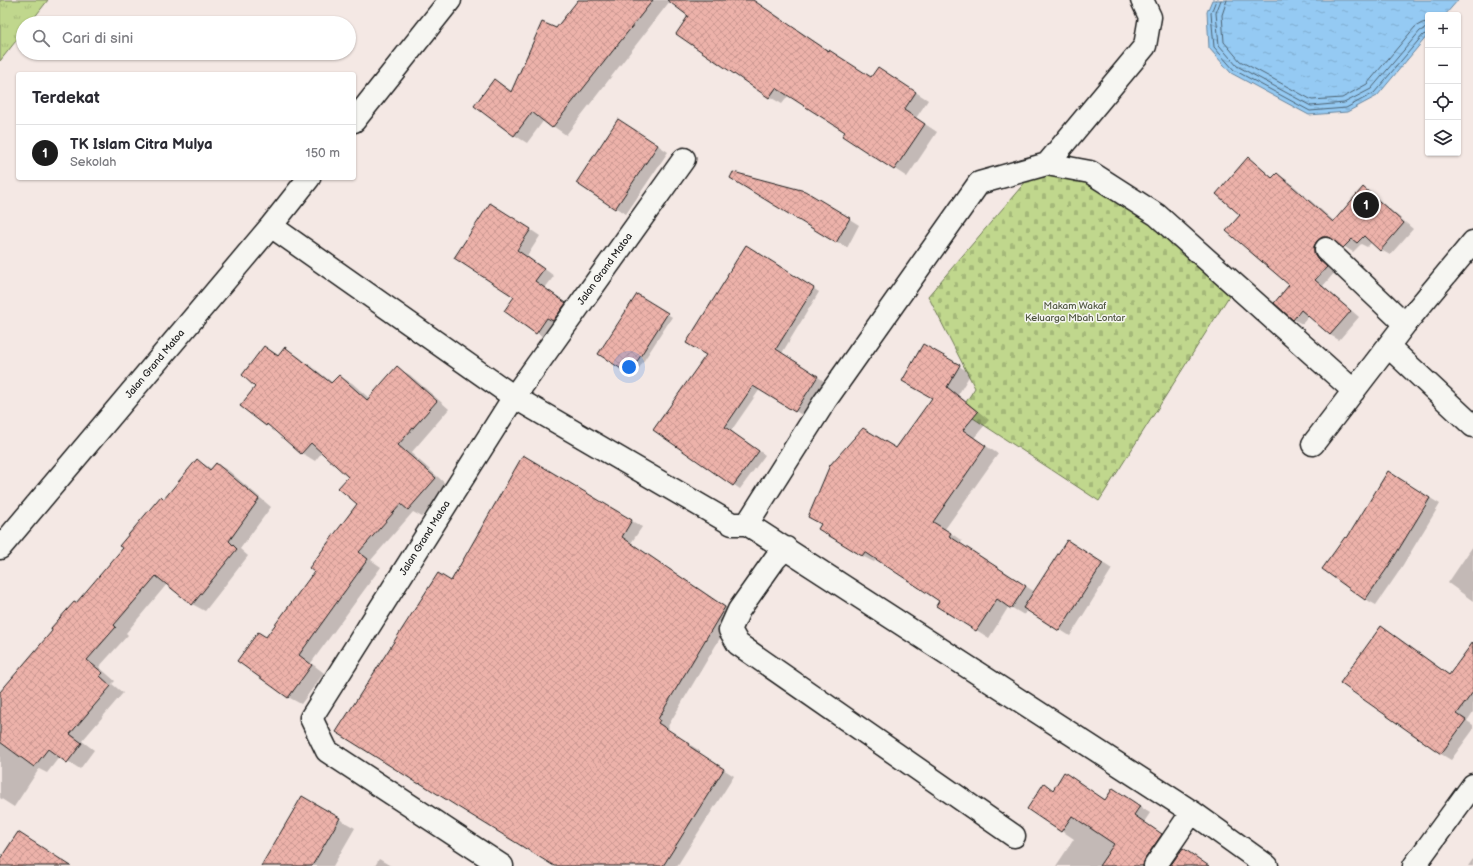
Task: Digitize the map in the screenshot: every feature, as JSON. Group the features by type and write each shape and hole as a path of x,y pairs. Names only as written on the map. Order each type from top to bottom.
{"street":[{"path":"356,118 450,0"},
{"path":"1047,164 1145,46 1150,17 1142,0"},
{"name":"Jalan Grand Matoa","path":"502,866 327,751 311,718 514,397 684,159"},
{"path":"747,524 825,401 979,183 1047,164 1090,172 1157,215 1354,391"},
{"name":"Jalan Grand Matoa","path":"0,548 271,226 307,180"},
{"path":"271,226 514,397 732,524 747,524 786,548 1192,812 1267,866"},
{"path":"1313,444 1404,324 1473,242"},
{"path":"1326,249 1404,324"},
{"path":"1388,346 1473,426"},
{"path":"786,548 775,559 739,610 730,630 738,644 1014,836"},
{"path":"1414,866 1473,785"},
{"path":"1155,866 1192,812"}],"green space":[{"path":"0,0 48,0 35,16 16,16 16,41 0,61"},
{"name":"Makam Wakaf Keluarga Mbah Lontar","path":"1056,146 1176,224 1231,293 1099,501 961,410 975,388 928,296"}],"water":[{"path":"1212,0 1458,0 1448,12 1425,12 1425,39 1377,96 1347,112 1309,115 1231,73 1209,48 1207,12"}],"building":[{"path":"578,0 653,0 552,128 532,112 514,136 474,106 494,79 511,92 542,22 556,28"},
{"path":"667,0 753,0 828,51 829,50 871,77 878,67 916,92 904,110 925,124 894,170 842,136 845,132 776,88 769,98 676,34 688,16"},
{"path":"618,119 658,145 615,209 576,183"},
{"path":"1248,157 1272,178 1277,173 1333,222 1363,187 1404,223 1380,251 1364,236 1357,243 1352,239 1343,248 1329,237 1322,237 1317,241 1314,246 1314,253 1317,258 1327,267 1315,280 1351,311 1330,335 1301,310 1293,320 1274,303 1289,285 1226,231 1240,215 1216,194"},
{"path":"733,172 805,191 850,218 836,243 730,178"},
{"path":"490,203 531,229 517,250 544,269 535,281 566,303 553,321 547,318 536,334 504,311 514,297 454,258"},
{"path":"746,245 814,288 776,349 818,376 795,412 753,386 725,427 759,451 733,486 653,430 706,355 686,343"},
{"path":"637,294 668,313 629,374 598,354"},
{"path":"923,344 960,365 947,387 978,412 963,430 986,446 933,522 951,533 949,536 1026,586 1011,609 997,599 976,631 936,606 939,601 865,552 862,556 818,529 821,524 808,517 830,465 863,428 896,448 932,398 902,381"},
{"path":"264,346 278,356 285,347 331,383 339,375 367,400 397,366 437,401 398,445 436,478 408,510 401,504 359,552 368,559 299,655 312,665 288,698 237,661 258,632 266,637 314,572 309,568 357,504 338,488 348,477 311,443 301,454 267,424 266,426 240,406 255,387 242,375"},
{"path":"523,455 632,520 622,537 725,607 658,719 660,720 658,723 724,769 663,866 554,866 336,732 438,573 451,581"},
{"path":"197,459 210,470 216,463 259,499 229,541 237,549 192,605 156,576 114,625 116,627 87,660 103,673 100,676 111,686 70,734 82,743 67,763 48,749 34,767 0,742 0,692 52,631 51,628 74,602 76,603 123,548 119,546 161,496 164,499"},
{"path":"1388,471 1430,498 1388,567 1365,600 1322,569 1345,537 1347,538"},
{"path":"1067,540 1103,563 1059,631 1023,608"},
{"path":"1381,626 1449,675 1473,642 1473,692 1457,714 1466,720 1441,754 1340,683"},
{"path":"1064,772 1105,800 1113,788 1140,806 1134,815 1162,834 1145,859 1143,866 1099,866 1114,844 1072,816 1061,832 1027,809 1044,783 1053,790"},
{"path":"302,796 340,818 312,866 261,866"},
{"path":"18,832 71,866 0,866 0,859"},
{"path":"1183,848 1209,866 1170,866"}],"place":[{"name":"TK Islam Citra Mulya","path":"1366,205"}]}
